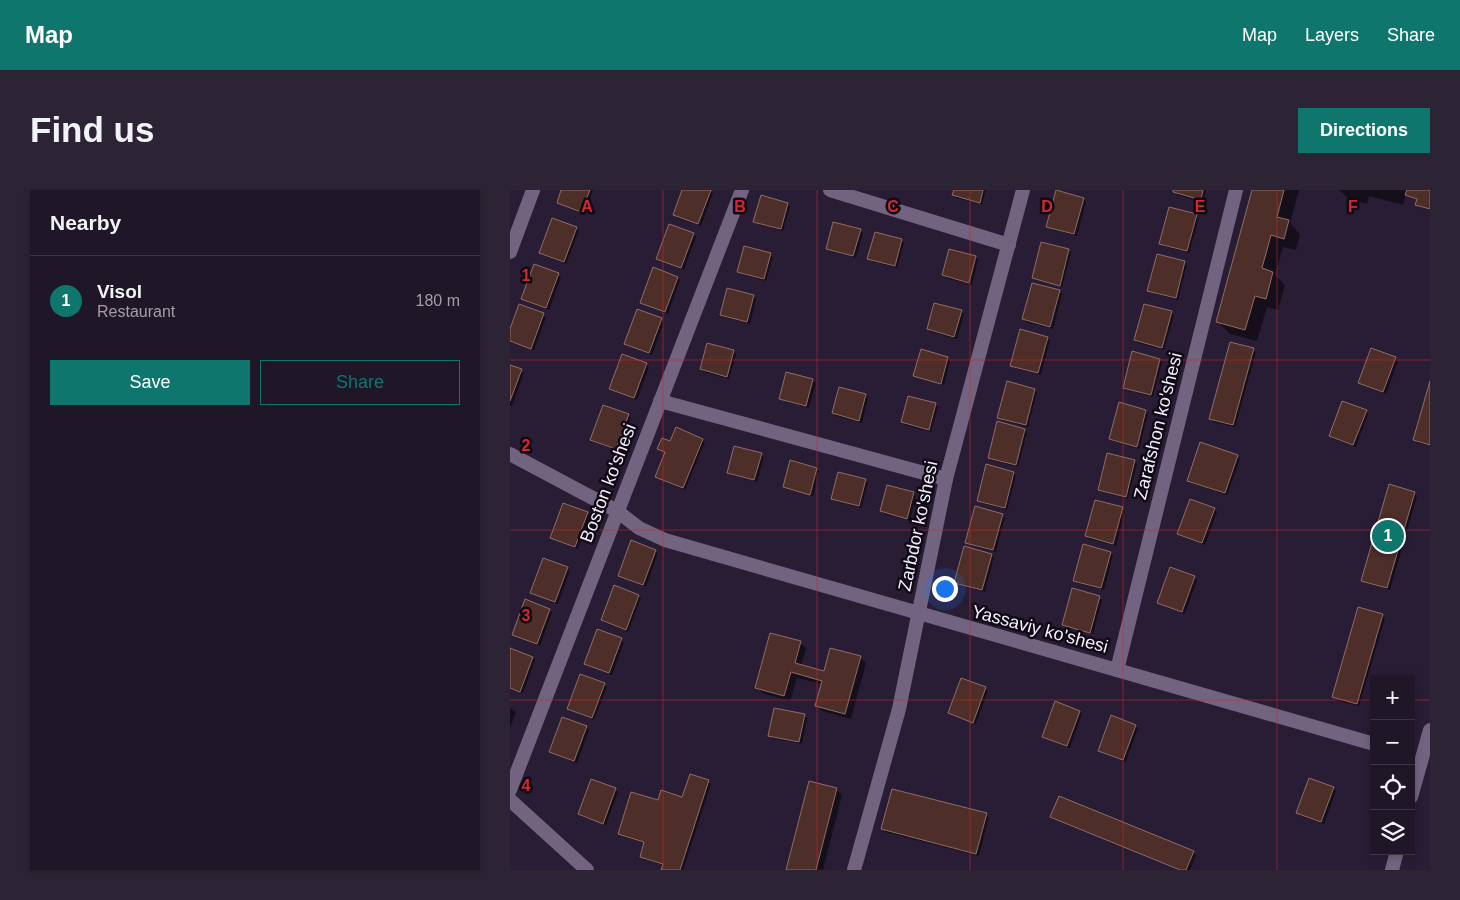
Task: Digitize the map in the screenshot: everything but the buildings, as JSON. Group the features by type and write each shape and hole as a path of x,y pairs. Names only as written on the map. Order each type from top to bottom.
{"street":[{"path":"510,252 533,190"},
{"name":"Boston ko'shesi","path":"510,790 742,190"},
{"path":"830,190 1009,245"},
{"name":"Zarbdor ko'shesi","path":"854,870 899,709 946,479 1023,190"},
{"name":"Zarafshon ko'shesi","path":"1117,670 1236,190"},
{"path":"660,400 946,479"},
{"name":"Yassaviy ko'shesi","path":"510,454 617,511 639,528 665,540 919,615 1370,743"},
{"path":"1415,770 1417,757 1430,730"},
{"path":"510,800 587,870"},
{"path":"1392,870 1396,855"}],"place":[{"name":"Visol","path":"1388,536"}]}
